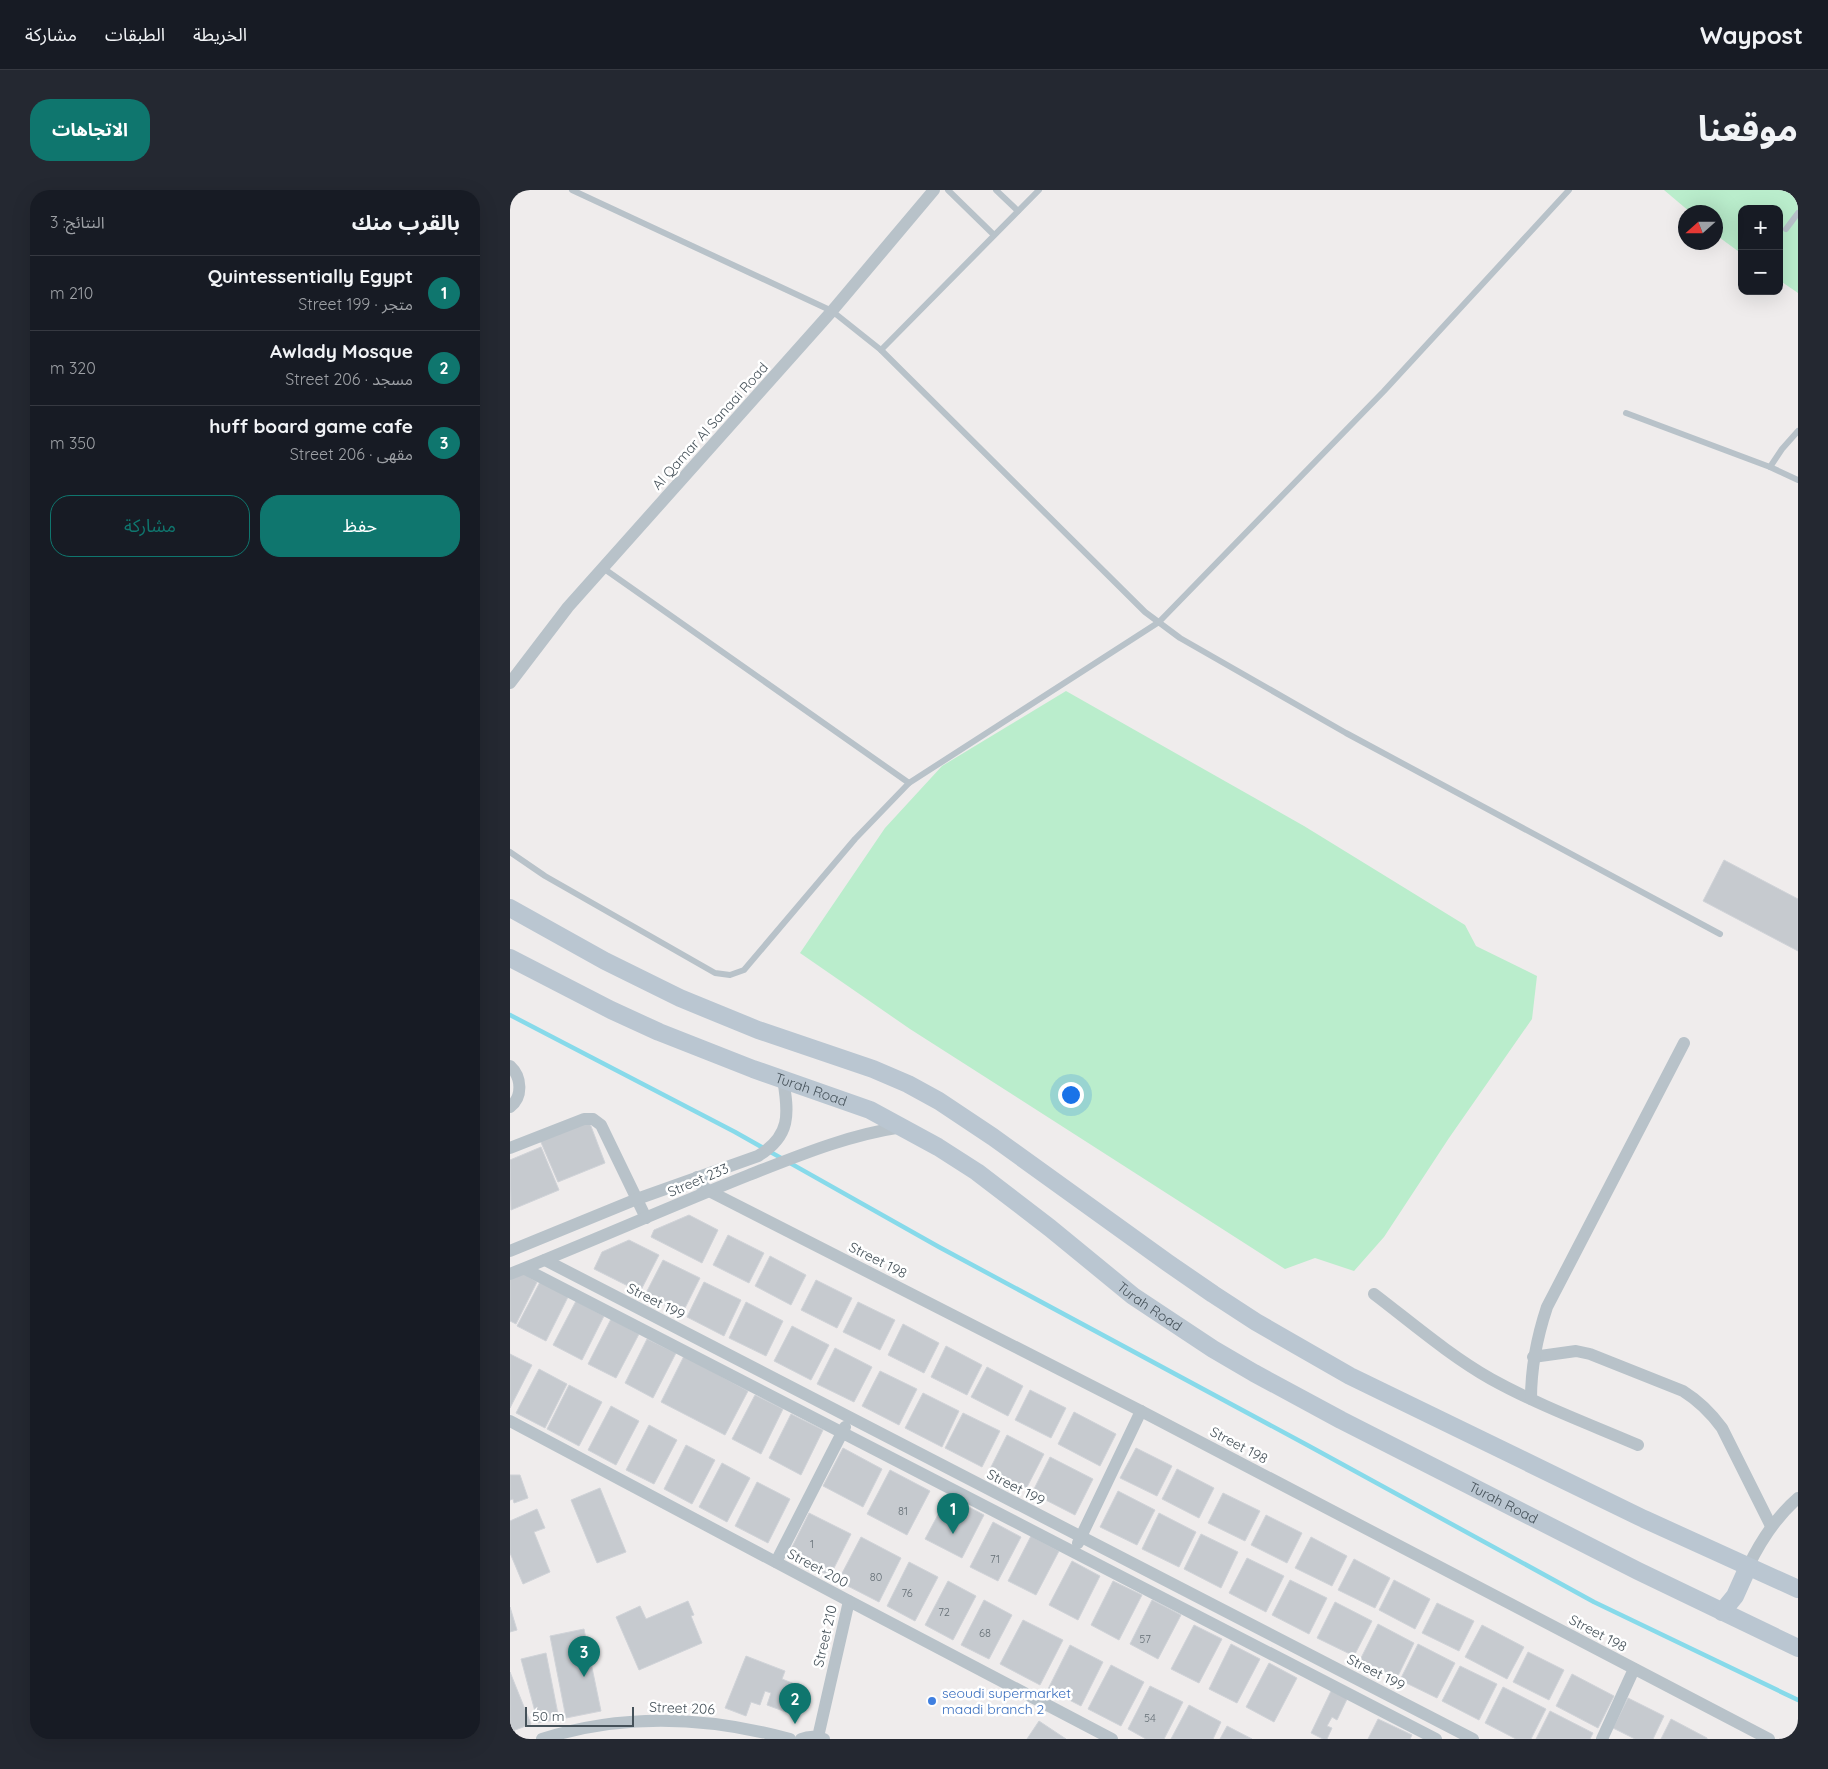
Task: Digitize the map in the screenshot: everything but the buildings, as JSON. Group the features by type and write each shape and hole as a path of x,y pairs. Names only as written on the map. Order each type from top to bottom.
{"main road":[{"path":"510,908 605,961 680,998 758,1030 865,1066 908,1084 939,1101 993,1137 1213,1294 1256,1322 1342,1372 1644,1519 1798,1590"},
{"name":"Turah Road","path":"510,958 636,1022 694,1047 870,1110 902,1127 977,1172 1050,1228 1133,1296 1221,1354 1348,1424 1722,1612 1798,1648"},
{"path":"1722,1612 1735,1596 1748,1567"},
{"path":"1798,1631 1798,1643"}],"street":[{"name":"Al Qamar Al Sanaai Road","path":"510,683 568,607 832,311 934,190"},
{"path":"1531,1399 1533,1358 1539,1332 1548,1307 1684,1043"},
{"path":"510,1066 516,1072 520,1088 515,1103 510,1107"},
{"name":"Street 233","path":"510,1251 637,1199 758,1156 776,1142 786,1122 787,1104 784,1080"},
{"path":"510,1148 584,1119 593,1119 601,1125 646,1218"},
{"name":"Street 233","path":"510,1274 709,1191 835,1142 868,1132 902,1127"},
{"name":"Street 198","path":"697,1177 701,1185 709,1191 1141,1411 1769,1739"},
{"name":"Street 199","path":"545,1260 1473,1739"},
{"path":"525,1268 842,1434 1436,1739"},
{"path":"1374,1294 1471,1367 1531,1399 1638,1445"},
{"path":"1533,1358 1576,1351 1590,1354 1684,1391 1710,1412 1722,1428 1771,1526"},
{"path":"1074,1552 1141,1411"},
{"path":"776,1562 850,1418"},
{"name":"Street 200","path":"510,1421 849,1602 1112,1739"},
{"path":"1748,1567 1771,1526 1793,1509 1798,1498"},
{"name":"Street 210","path":"821,1738 849,1602"},
{"path":"1602,1739 1634,1669"},
{"name":"Street 206","path":"542,1739 586,1728 628,1722 670,1720 730,1725 755,1729 790,1739"},
{"path":"801,1739 807,1736 821,1738"}],"lane":[{"path":"572,190 832,311 881,350 1145,612 1180,638 1346,734 1720,934"},
{"path":"948,190 994,235"},
{"path":"996,190 1018,211"},
{"path":"881,350 1039,190"},
{"path":"510,852 545,876 715,973 730,975 744,970 855,839 910,783 1159,622 1384,391 1569,190"},
{"path":"1786,229 1798,212"},
{"path":"1626,413 1770,467 1798,480"},
{"path":"1770,467 1798,431"},
{"path":"603,568 910,783"}],"green space":[{"path":"1664,190 1798,190 1798,293 1783,283 1783,205 1738,205 1738,251 1723,240 1723,205 1682,205"},
{"path":"1066,691 1304,826 1465,925 1476,946 1537,976 1532,1019 1449,1138 1384,1237 1354,1271 1315,1258 1285,1269 910,1029 800,953 885,828 942,766"}],"waterway":[{"path":"510,1015 735,1132 939,1247 1594,1602 1798,1700"}],"place":[{"name":"Quintessentially Egypt","path":"953,1534"},
{"name":"huff board game cafe","path":"584,1677"},
{"name":"seoudi supermarket maadi branch 2","path":"932,1701"},
{"name":"Awlady Mosque","path":"795,1724"}]}
